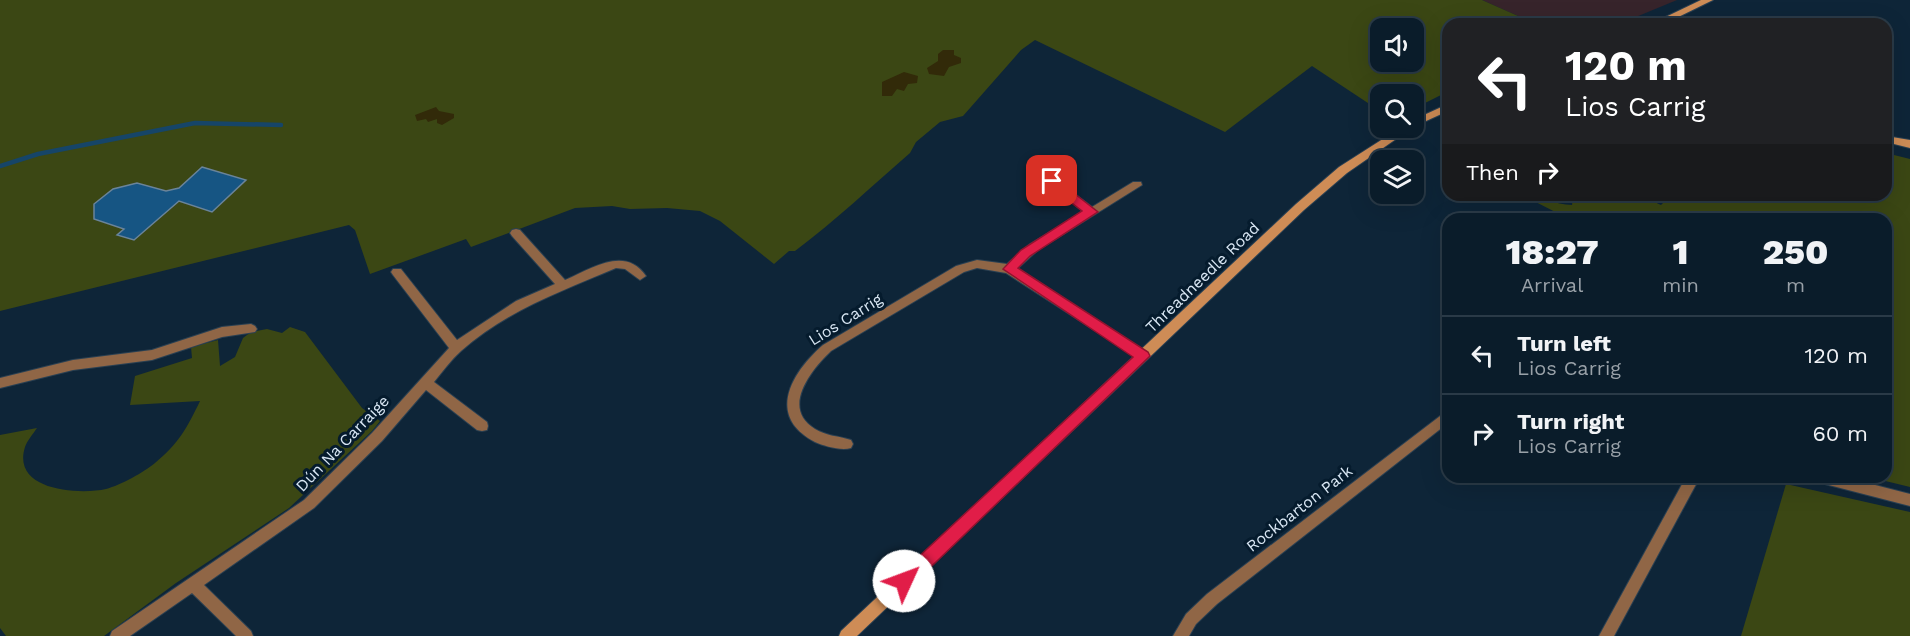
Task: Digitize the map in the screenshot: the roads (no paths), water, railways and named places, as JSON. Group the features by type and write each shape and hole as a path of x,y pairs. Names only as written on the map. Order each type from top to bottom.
{"main road":[{"path":"1669,18 1708,0"},
{"path":"1424,119 1442,110"},
{"name":"Threadneedle Road","path":"846,636 1300,207 1343,170 1392,138"},
{"path":"1892,140 1910,144"}],"street":[{"path":"1047,177 1091,212"},
{"path":"1009,269 1025,253 1137,185"},
{"path":"516,232 563,286"},
{"name":"Dún Na Carraige","path":"117,636 309,504 377,437 456,348 505,312 563,286 621,264 628,265 640,276"},
{"name":"Lios Carrig","path":"846,444 816,438 795,419 792,406 794,390 801,374 813,359 960,269 977,264 1009,269 1143,356"},
{"path":"397,272 456,348"},
{"path":"0,383 73,365 145,356 222,332 251,329"},
{"path":"425,382 482,426"},
{"name":"Rockbarton Park","path":"1180,636 1191,619 1212,599 1442,420"},
{"path":"1606,636 1689,483"},
{"path":"1844,483 1910,500"},
{"path":"192,583 246,636"}],"waterway":[{"path":"0,166 38,154 195,123 281,125"}]}
